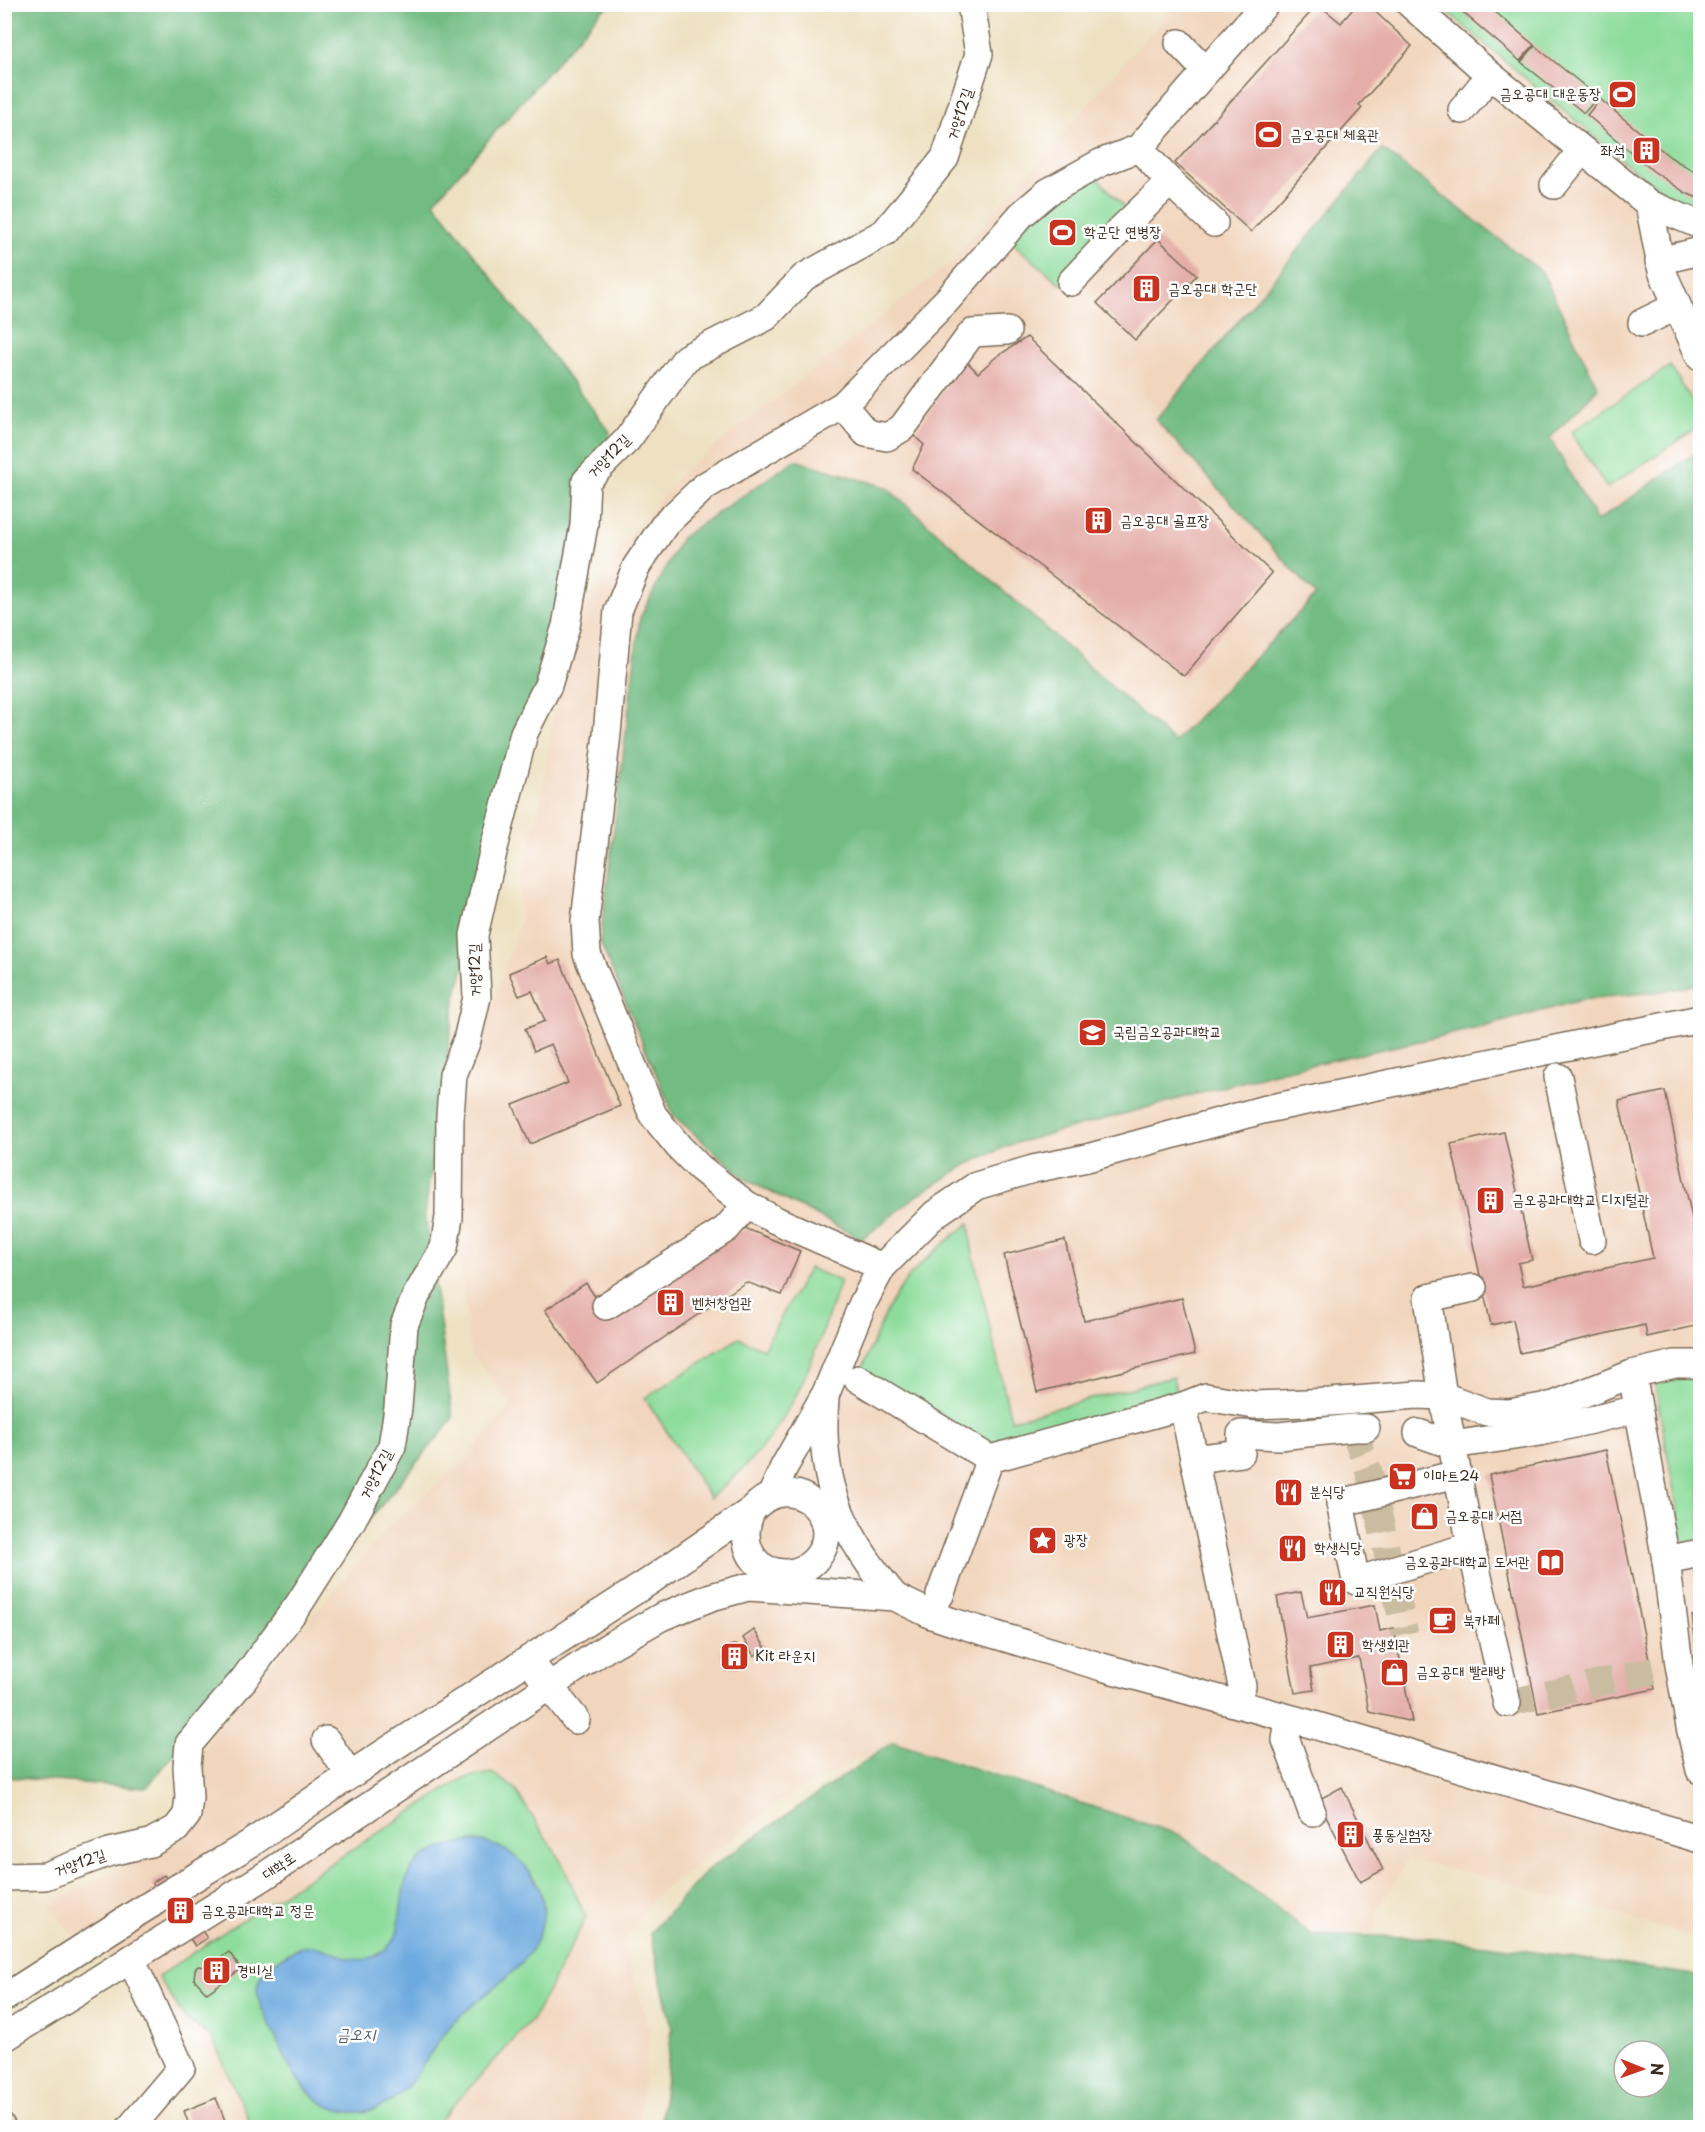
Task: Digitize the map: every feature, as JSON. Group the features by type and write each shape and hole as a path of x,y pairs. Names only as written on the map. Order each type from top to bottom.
{"street":[{"name":"거양12길","path":"4,1877 45,1876 110,1852 150,1843 176,1829 188,1815 189,1744 244,1678 299,1604 351,1522 392,1446 398,1408 404,1326 416,1296 444,1248 448,1227 451,1193 450,1116 453,1075 467,1040 477,997 474,934 524,733 548,685 566,626 584,525 586,481 627,440 686,358 766,317 804,277 885,232 938,167 945,158 979,54 971,4"},
{"path":"882,1268 747,1205 700,1168 679,1147 653,1115 587,954 585,921 607,735 618,611 636,567 665,524 705,486 843,405 948,299 1021,214 1048,192 1100,163 1139,148 1265,4"},
{"path":"1410,4 1490,75 1649,204 1701,225"},
{"path":"1179,43 1206,71"},
{"path":"1462,110 1490,75"},
{"path":"1139,148 1170,182 1214,223"},
{"path":"1554,185 1582,150"},
{"path":"1071,282 1170,182"},
{"path":"1649,204 1659,261 1701,357"},
{"path":"1659,261 1701,251"},
{"path":"1642,323 1677,306"},
{"path":"843,405 866,433 887,437 902,428 972,333 1007,331"},
{"path":"4,1998 251,1843 350,1775 640,1588 762,1502 784,1492 808,1499 818,1508 824,1520 826,1532 824,1545 819,1556 804,1569 786,1574 773,1572 762,1566 747,1546 746,1522 762,1502 784,1467 826,1393 863,1303 882,1268 935,1214 976,1186 1262,1110 1701,1019"},
{"path":"1558,1077 1592,1240"},
{"path":"606,1306 726,1229 747,1205"},
{"path":"1473,1288 1428,1298 1443,1396 1471,1546 1507,1703"},
{"path":"858,1379 990,1459 1183,1406 1206,1397 1254,1405 1417,1395 1443,1396 1486,1412 1509,1413 1554,1405 1632,1374 1675,1364 1701,1364"},
{"path":"1632,1374 1666,1560 1679,1665 1690,1727 1701,1770"},
{"path":"826,1393 825,1461 833,1499 859,1551"},
{"path":"1330,1402 1336,1430"},
{"path":"1183,1406 1242,1686"},
{"path":"1418,1433 1452,1445 1540,1432 1638,1409"},
{"path":"1194,1459 1241,1453 1241,1434 1279,1436 1366,1428"},
{"path":"940,1595 990,1459"},
{"path":"1457,1474 1340,1503 1356,1581 1471,1546"},
{"path":"824,1520 859,1551 895,1597"},
{"path":"1666,1560 1701,1553"},
{"name":"대학로","path":"4,2038 263,1877 608,1647 661,1617 711,1597 786,1574"},
{"path":"748,1587 895,1597 953,1622 1102,1667 1701,1839"},
{"path":"528,1659 576,1720"},
{"path":"1288,1719 1286,1740 1312,1812"},
{"path":"326,1740 350,1775"},
{"path":"130,2127 182,2068 131,1959"}],"shaded area":[{"name":"국립금오공과대학교","path":"1175,5 1700,5 1700,1940 1511,1883 1408,1860 1377,1911 1376,1933 1311,1934 1247,1882 1180,1835 984,1767 893,1742 790,1794 652,1899 624,1945 650,2031 638,2127 240,2128 204,2045 176,2024 149,1983 70,1932 49,1905 180,1839 195,1769 211,1735 386,1529 461,1464 511,1405 471,1353 446,1142 520,922 520,882 538,814 560,676 587,601 624,542 683,471 947,266"}],"green space":[{"path":"4,5 612,5 602,10 434,202 610,432 455,1001 425,1213 453,1419 146,1788 5,1777"},
{"name":"금오공대 대운동장","path":"1440,5 1700,5 1700,210 1651,183"},
{"path":"1382,149 1542,272 1598,388 1550,438 1597,521 1700,450 1700,983 1672,990 1581,1000 1483,1027 1282,1071 1009,1145 966,1165 915,1197 862,1239 747,1180 674,1116 600,942 640,618 681,538 795,460 886,487 1174,742 1316,595 1156,420"},
{"name":"학군단 연병장","path":"1096,176 1127,211 1062,285 1010,241 1025,223"},
{"path":"1670,366 1700,413 1700,426 1607,488 1571,432"},
{"path":"969,1223 972,1249 1011,1420 1173,1377 1179,1406 989,1453 862,1370 883,1319 906,1280 922,1262"},
{"path":"809,1268 840,1281 807,1372 785,1415 767,1441 734,1477 710,1498 645,1398 739,1338 763,1349"},
{"path":"1700,1376 1700,1545 1684,1547 1655,1384"},
{"path":"893,1742 1180,1835 1311,1934 1437,1938 1700,1976 1700,2127 660,2127 672,2028 650,1933 710,1868"},
{"path":"492,1773 514,1788 562,1863 586,1918 533,2019 433,2127 252,2127 212,2038 185,2018 158,1977 233,1926 464,1778"}],"water":[{"name":"금오지","path":"473,1841 492,1844 509,1852 530,1872 537,1885 544,1914 538,1938 529,1954 517,1968 448,2029 412,2081 393,2100 365,2112 350,2112 322,2103 298,2080 285,2058 261,2007 257,1987 259,1980 264,1972 280,1959 304,1947 316,1947 351,1958 363,1959 376,1955 391,1944 395,1938 399,1927 404,1885 413,1867 427,1854 436,1850"}],"building":[{"name":"금오공대 체육관","path":"1318,4 1341,23 1357,4 1367,4 1412,46 1359,105 1362,108 1251,232 1175,163"},
{"path":"1453,4 1486,4 1534,45 1520,61"},
{"path":"1535,46 1598,97 1584,113 1521,62"},
{"name":"좌석","path":"1600,99 1670,157 1700,175 1700,199 1686,193 1653,171 1587,115"},
{"name":"금오공대 학군단","path":"1158,239 1197,275 1135,340 1097,303"},
{"name":"금오공대 골프장","path":"1027,337 1272,573 1184,676 912,469 924,445 913,435 964,359 978,373 996,357"},
{"path":"547,957 550,964 560,960 620,1106 530,1144 513,1105 568,1083 551,1044 534,1051 525,1029 545,1021 532,991 519,996 509,973"},
{"name":"금오공과대학교 디지털관","path":"1665,1091 1700,1256 1700,1325 1647,1337 1645,1325 1520,1353 1513,1320 1491,1325 1451,1144 1504,1132 1532,1260 1518,1263 1523,1286 1653,1258 1619,1101"},
{"name":"벤처창업관","path":"747,1229 800,1251 782,1295 746,1282 597,1383 545,1310 586,1283 608,1316 718,1240"},
{"path":"1065,1240 1084,1321 1182,1298 1195,1354 1037,1392 1004,1255"},
{"name":"금오공과대학교 도서관","path":"1606,1450 1655,1689 1538,1713 1489,1475"},
{"name":"학생회관","path":"1301,1592 1307,1618 1375,1605 1380,1631 1394,1628 1412,1722 1369,1712 1359,1658 1310,1668 1314,1690 1295,1693 1277,1597"},
{"path":"1700,1611 1700,1665 1699,1665 1692,1616"},
{"path":"754,1630 766,1648 754,1656 743,1638"},
{"name":"Kit 라운지","path":"730,1645 738,1645 745,1652 745,1660 738,1667 730,1667 723,1660 723,1652"},
{"name":"풍동실험장","path":"1342,1787 1383,1870 1360,1882 1318,1800"},
{"name":"금오공과대학교 정문","path":"164,1875 207,1938 195,1946 152,1883"},
{"name":"경비실","path":"229,1952 241,1969 207,1993 194,1979 195,1969 198,1966 207,1967"},
{"path":"216,2098 228,2128 190,2128 184,2111"},
{"path":"10,2114 19,2128 4,2128 4,2117"}],"tunnel":[{"path":"1353,1428 1370,1475 1405,1634"},
{"path":"1507,1703 1679,1665"}],"place":[{"name":"금오공대 대운동장","path":"1622,94"},
{"name":"금오공대 체육관","path":"1269,135"},
{"name":"좌석","path":"1646,151"},
{"name":"학군단 연병장","path":"1063,232"},
{"name":"금오공대 학군단","path":"1147,289"},
{"name":"금오공대 골프장","path":"1099,521"},
{"name":"국립금오공과대학교","path":"1092,1032"},
{"name":"금오공과대학교 디지털관","path":"1491,1200"},
{"name":"벤처창업관","path":"671,1303"},
{"name":"이마트24","path":"1402,1476"},
{"name":"분식당","path":"1288,1492"},
{"name":"금오공대 서점","path":"1424,1516"},
{"name":"광장","path":"1043,1540"},
{"name":"학생식당","path":"1293,1548"},
{"name":"금오공과대학교 도서관","path":"1551,1562"},
{"name":"교직원식당","path":"1333,1592"},
{"name":"북카페","path":"1442,1621"},
{"name":"학생회관","path":"1341,1645"},
{"name":"Kit 라운지","path":"734,1656"},
{"name":"금오공대 빨래방","path":"1395,1672"},
{"name":"풍동실험장","path":"1351,1835"},
{"name":"금오공과대학교 정문","path":"180,1911"},
{"name":"경비실","path":"216,1971"}]}
